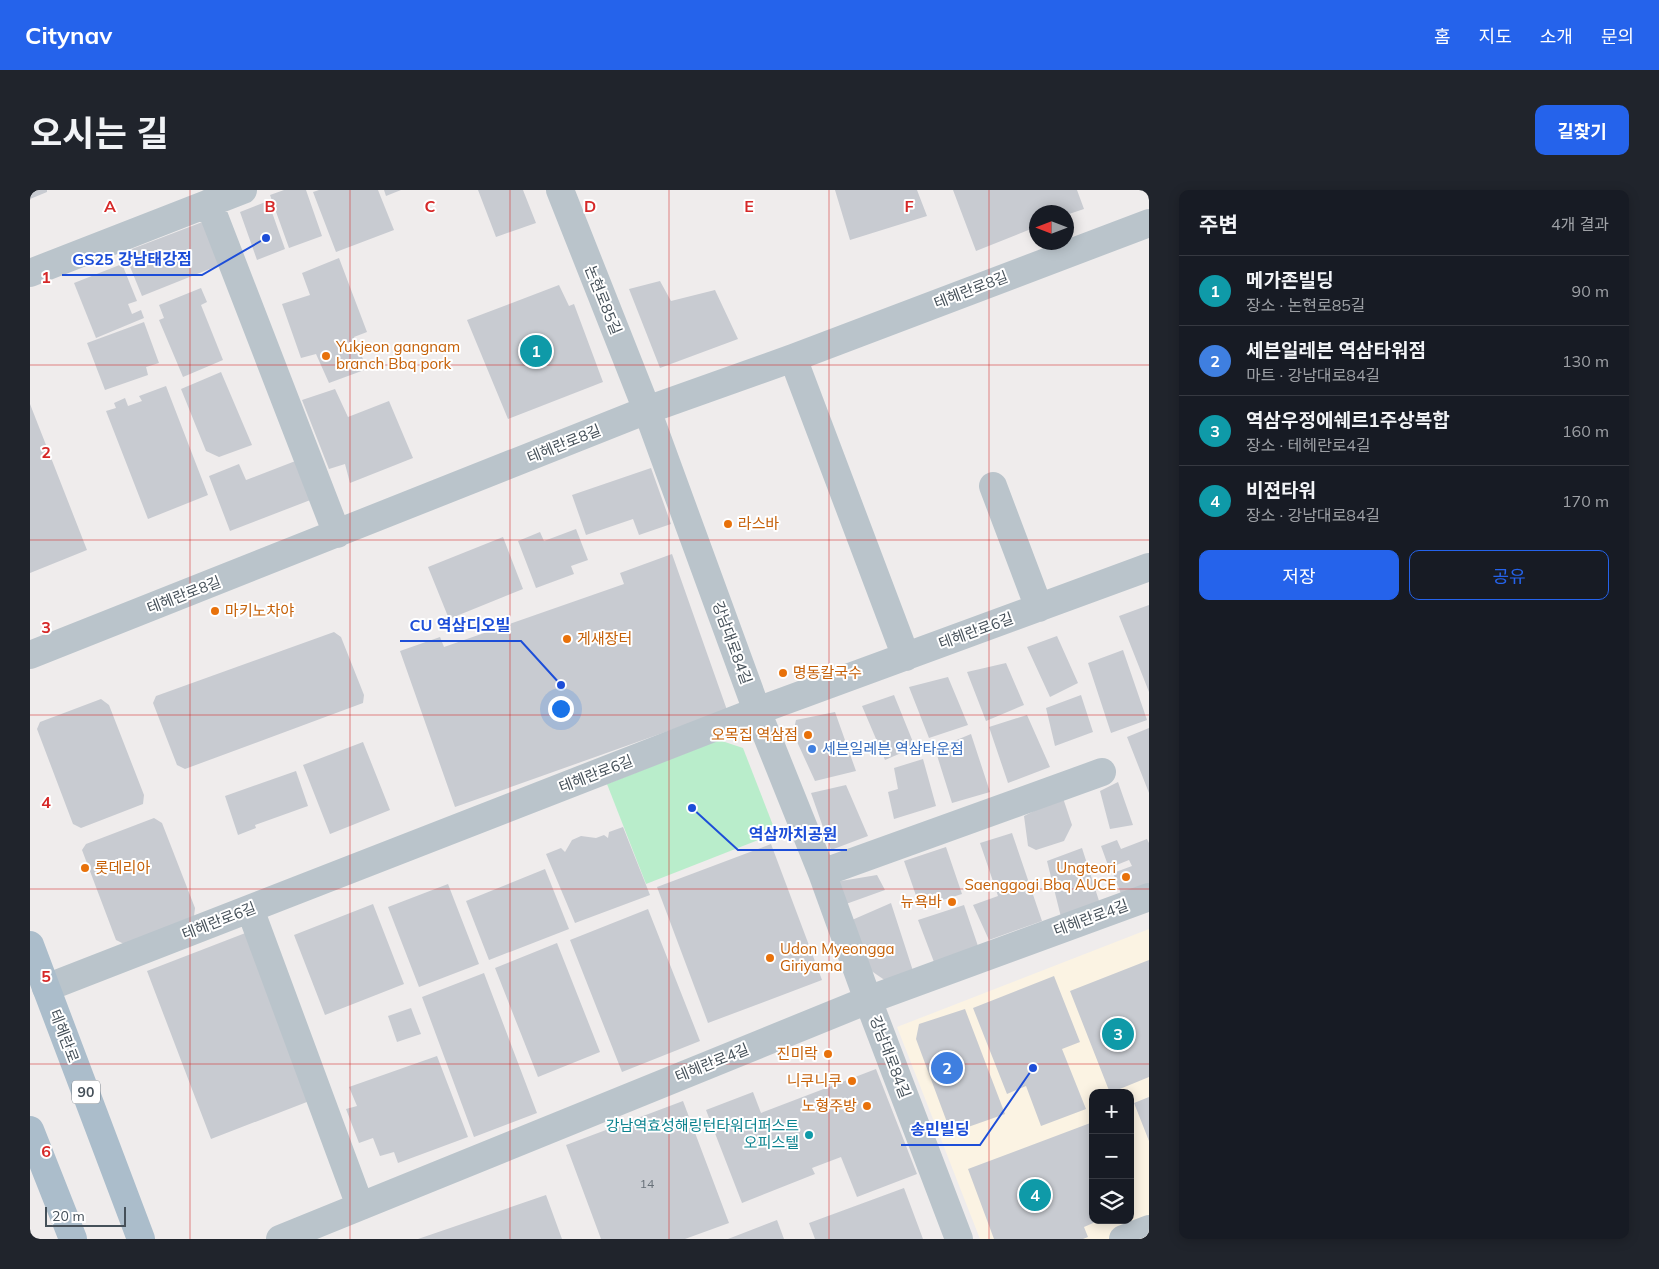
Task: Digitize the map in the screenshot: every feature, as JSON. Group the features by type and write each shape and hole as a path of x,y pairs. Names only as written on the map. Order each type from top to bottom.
{"main road":[{"name":"테헤란로","path":"30,945 141,1239"},
{"path":"31,1135 73,1239"}],"street":[{"path":"30,273 243,190"},
{"name":"논현로85길","path":"560,190 647,410"},
{"path":"209,203 337,534"},
{"name":"테헤란로8길","path":"30,655 647,410 793,358 1149,222"},
{"path":"793,358 906,657"},
{"name":"강남대로84길","path":"647,410 757,711 822,874 868,1000 960,1239"},
{"path":"993,486 1039,608"},
{"name":"테헤란로6길","path":"46,988 757,711 1149,566"},
{"path":"822,874 1102,772"},
{"name":"테헤란로4길","path":"280,1239 868,1000 1149,897"},
{"path":"250,909 360,1206"},
{"path":"1123,1239 1149,1229"}],"shaded area":[{"path":"1149,929 1149,1239 980,1239 897,1027"}],"green space":[{"path":"719,740 743,748 776,833 646,884 607,784"}],"building":[{"path":"30,190 47,190 47,192 30,199"},
{"path":"284,190 306,190 322,236 289,248 270,195"},
{"path":"319,190 378,190 394,230 336,252 313,192"},
{"path":"384,190 401,190 386,196"},
{"path":"478,190 523,190 536,223 496,237"},
{"path":"835,190 917,190 927,216 850,240"},
{"path":"953,190 1077,190 1084,209 1074,212 1074,205 1029,205 1029,230 976,251"},
{"path":"268,201 285,249 257,260 240,212"},
{"path":"205,221 222,264 142,296 124,252"},
{"path":"339,258 367,332 354,337 367,369 329,383 316,354 301,358 282,304 310,295 302,273"},
{"path":"122,264 137,301 128,304 132,314 141,310 144,318 96,338 74,283"},
{"path":"660,281 671,301 715,290 738,339 660,368 629,289"},
{"path":"559,285 569,306 574,304 603,382 508,419 467,320"},
{"path":"201,288 207,302 201,305 223,360 183,377 159,320 164,318 159,305"},
{"path":"144,322 159,363 146,367 148,375 105,390 87,343"},
{"path":"221,372 252,445 219,457 206,451 181,389"},
{"path":"166,386 208,495 148,519 106,411 116,408 114,403 125,398 128,406 142,401 139,396"},
{"path":"335,389 348,417 389,401 413,458 350,483 345,464 329,469 302,400"},
{"path":"30,404 87,550 30,573"},
{"path":"298,460 313,499 230,531 209,476 239,464 246,480"},
{"path":"651,468 671,524 639,535 633,519 586,535 572,495"},
{"path":"576,529 588,560 571,566 574,574 536,588 518,541 540,532 544,541"},
{"path":"503,537 523,589 449,619 428,567"},
{"path":"672,554 727,710 455,807 400,651 440,637 444,647 624,584 620,573"},
{"path":"1149,605 1149,692 1119,616"},
{"path":"334,632 341,637 364,695 363,703 185,769 177,765 153,703 156,696"},
{"path":"1057,636 1078,683 1050,697 1027,647"},
{"path":"1123,650 1147,720 1111,733 1088,663"},
{"path":"1006,663 1024,705 986,721 967,672"},
{"path":"948,677 968,725 929,738 909,687"},
{"path":"894,695 915,747 885,760 862,706"},
{"path":"1081,695 1093,732 1055,746 1046,708"},
{"path":"101,699 109,705 144,795 143,804 81,828 73,824 37,729 40,722"},
{"path":"835,712 856,771 815,781 793,733 796,720"},
{"path":"1027,715 1050,767 1008,783 989,727"},
{"path":"1149,728 1149,793 1127,737"},
{"path":"971,734 990,792 952,803 935,749"},
{"path":"363,742 390,810 330,834 303,765"},
{"path":"923,759 936,806 894,819 888,792 898,789 894,768"},
{"path":"296,771 308,806 255,825 256,828 238,835 225,796"},
{"path":"1118,782 1133,825 1110,829 1100,791"},
{"path":"846,785 868,836 831,850 811,793"},
{"path":"1060,789 1072,825 1064,841 1036,850 1028,846 1024,816 1038,809"},
{"path":"154,818 162,823 195,908 194,916 124,944 116,940 82,850 86,844"},
{"path":"623,827 650,895 575,923 546,854 561,848 565,852 572,840 581,836 596,838 604,835 608,838 609,832"},
{"path":"1012,833 1042,921 989,940 973,905 998,896 980,843"},
{"path":"1147,839 1149,843 1149,889 1123,899 1113,873 1132,866 1129,860 1109,868 1101,846 1117,840 1121,849"},
{"path":"771,844 822,980 708,1023 657,887"},
{"path":"946,847 962,894 920,907 904,861"},
{"path":"1082,848 1100,904 1061,917 1047,861"},
{"path":"545,869 569,929 489,960 466,901"},
{"path":"877,875 885,890 846,904 835,882"},
{"path":"448,884 479,964 419,987 388,907"},
{"path":"891,903 913,971 886,981 870,970 852,920"},
{"path":"373,904 404,984 325,1015 294,935"},
{"path":"964,905 978,946 934,962 918,920"},
{"path":"648,909 700,1041 622,1072 570,940"},
{"path":"248,932 312,1100 211,1139 147,971"},
{"path":"557,943 600,1052 538,1077 495,968"},
{"path":"1149,960 1149,1077 1120,1089 1108,1089 1070,991"},
{"path":"484,973 537,1113 474,1137 422,997"},
{"path":"1054,976 1080,1042 1062,1049 1086,1109 1041,1126 1026,1086 1007,1094 973,1008"},
{"path":"411,1008 421,1034 397,1042 388,1016"},
{"path":"965,1009 1005,1114 951,1133 916,1039 919,1024"},
{"path":"437,1056 468,1137 398,1163 394,1152 380,1156 373,1138 359,1143 346,1109 357,1106 349,1087"},
{"name":"강남역효성해링턴타워더퍼스트 오피스텔","path":"876,1069 917,1174 857,1197 841,1157 812,1168 815,1174 742,1203 706,1110 753,1092 761,1113"},
{"path":"1149,1097 1149,1141 1134,1103"},
{"path":"683,1101 729,1223 685,1239 601,1239 566,1145"},
{"path":"1089,1124 1089,1224 1091,1224 1084,1227 1088,1237 1083,1239 994,1239 968,1169"},
{"path":"904,1188 923,1239 815,1239 809,1223"},
{"path":"546,1195 562,1239 418,1239"},
{"path":"777,1220 784,1239 728,1239"}],"place":[{"name":"GS25 강남태강점","path":"266,238"},
{"name":"메가존빌딩","path":"536,351"},
{"name":"Yukjeon gangnam branch Bbq pork","path":"326,356"},
{"name":"라스바","path":"728,524"},
{"name":"마키노차야","path":"215,611"},
{"name":"게새장터","path":"567,639"},
{"name":"명동칼국수","path":"783,673"},
{"name":"CU 역삼디오빌","path":"561,685"},
{"name":"오목집 역삼점","path":"808,735"},
{"name":"세븐일레븐 역삼타운점","path":"812,749"},
{"name":"역삼까치공원","path":"692,808"},
{"name":"롯데리아","path":"85,868"},
{"name":"Ungteori Saenggogi Bbq AUCE","path":"1126,877"},
{"name":"뉴욕바","path":"952,902"},
{"name":"Udon Myeongga Giriyama","path":"770,958"},
{"name":"역삼우정에쉐르1주상복합","path":"1118,1034"},
{"name":"진미락","path":"828,1054"},
{"name":"세븐일레븐 역삼타워점","path":"947,1068"},
{"name":"송민빌딩","path":"1033,1068"},
{"name":"니쿠니쿠","path":"852,1081"},
{"name":"노형주방","path":"867,1106"},
{"name":"강남역효성해링턴타워더퍼스트 오피스텔","path":"809,1135"},
{"name":"비젼타워","path":"1035,1195"}]}
